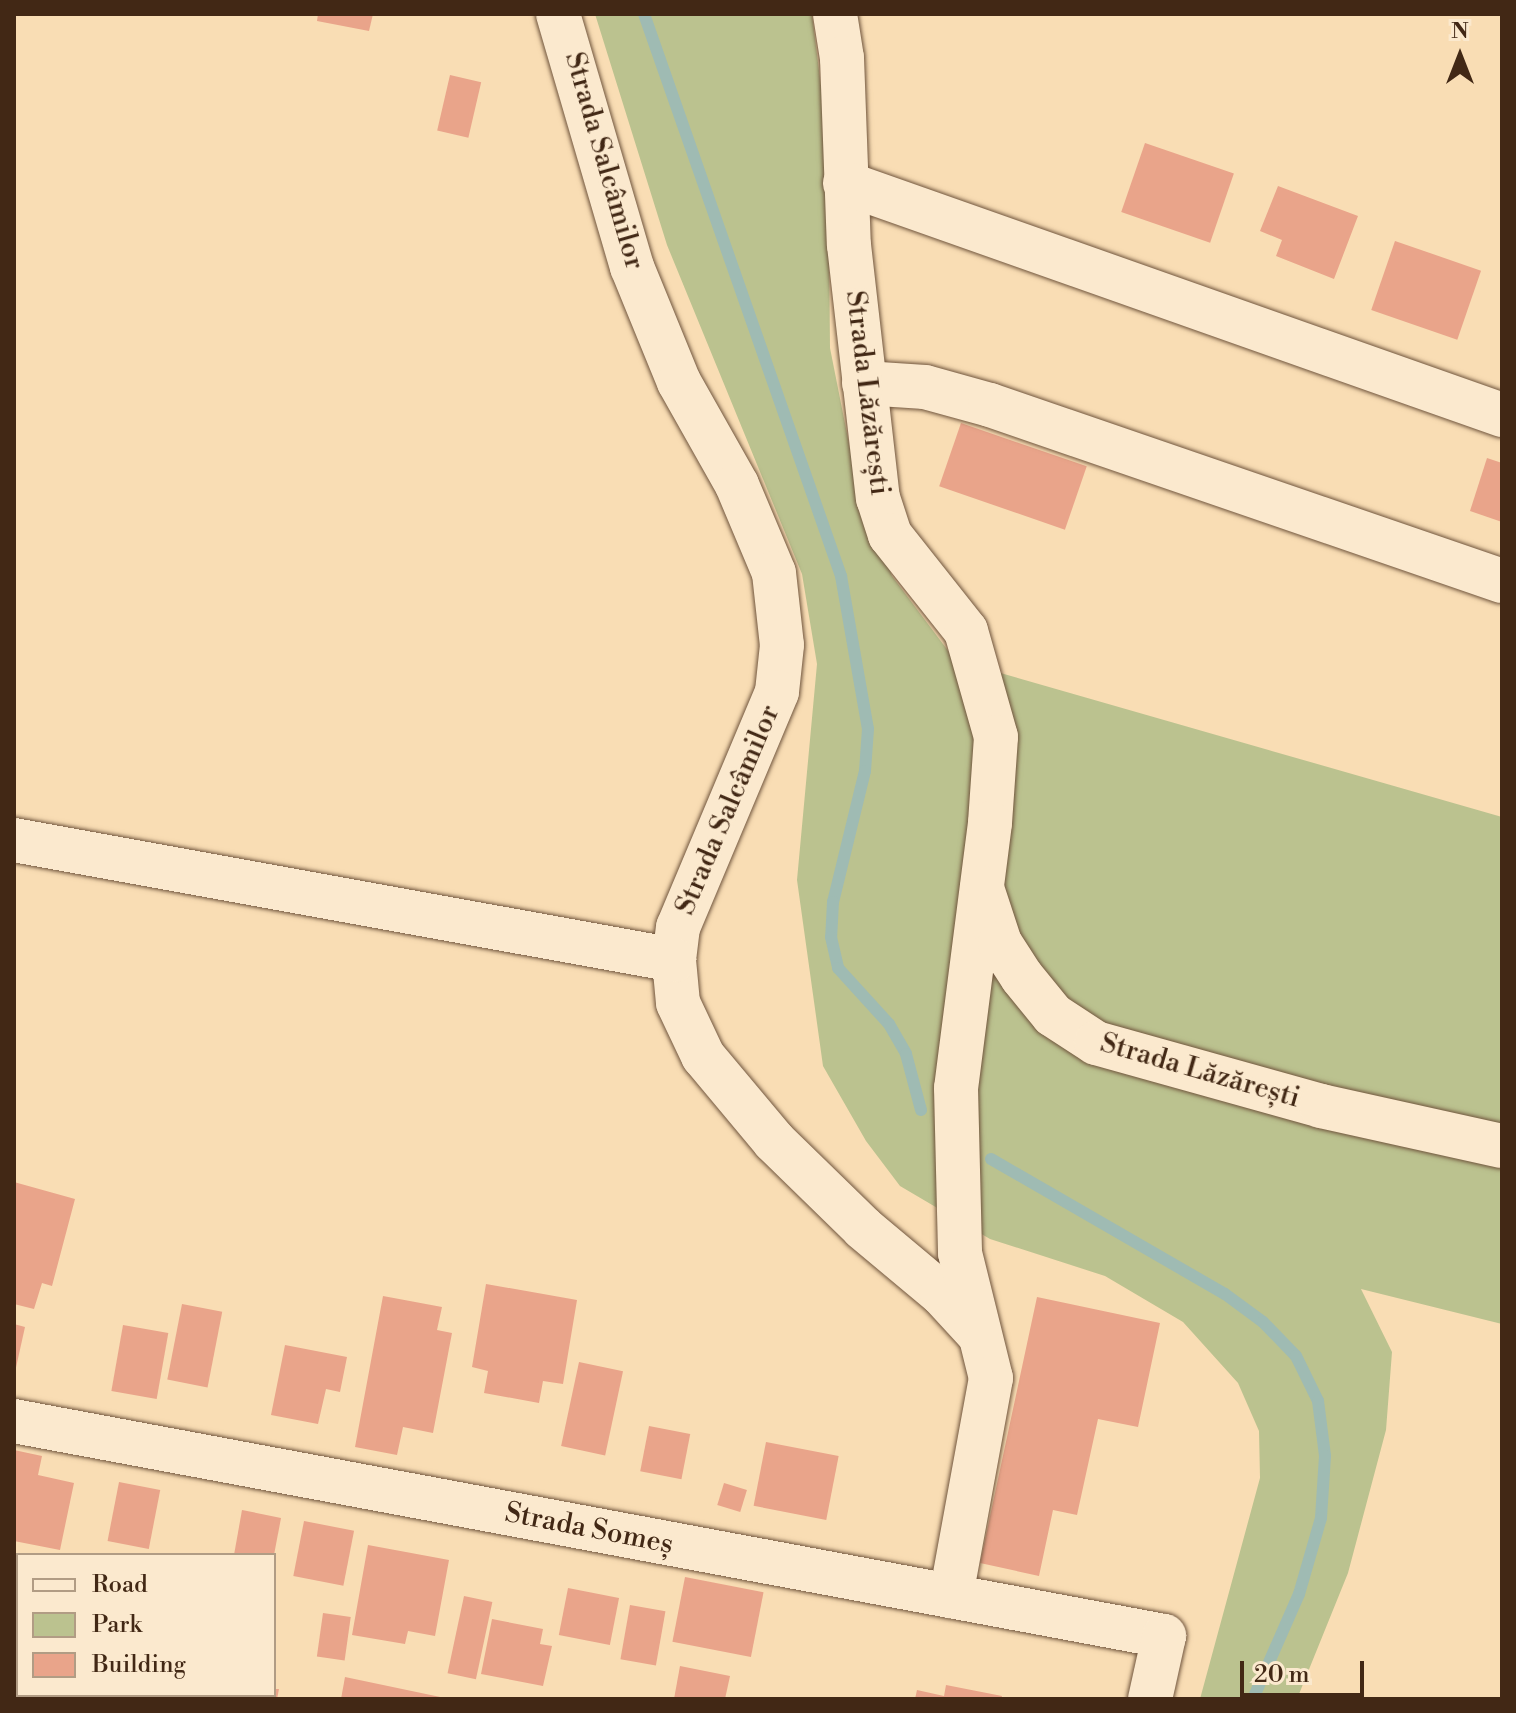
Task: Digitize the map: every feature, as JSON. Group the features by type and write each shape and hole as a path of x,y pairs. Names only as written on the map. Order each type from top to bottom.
{"street":[{"name":"Strada Salcâmilor","path":"558,14 632,267 679,382 737,485 774,573 782,645 777,692 678,927 674,960 678,1003 703,1056 774,1141 863,1228 942,1294 981,1337"},
{"name":"Strada Lăzărești","path":"835,14 842,58 845,183 878,498 890,535 966,631 986,689 996,737 956,1088 955,1187 960,1253 991,1378 951,1596"},
{"path":"845,183 1502,415"},
{"path":"864,383 925,387 990,405 1502,581"},
{"path":"14,840 674,960"},
{"name":"Strada Lăzărești","path":"981,883 1000,943 1022,977 1053,1015 1096,1043 1321,1106 1502,1146"},
{"name":"Strada Someș","path":"14,1421 1164,1636 1150,1699"}],"green space":[{"path":"595,14 812,14 828,144 830,348 857,484 892,576 955,660 1502,817 1502,1324 1361,1289 1392,1352 1386,1430 1348,1573 1297,1699 1200,1699 1260,1478 1259,1431 1238,1383 1183,1322 1105,1276 990,1239 900,1186 866,1141 823,1066 797,880 817,664 802,574 667,245"}],"building":[{"path":"318,14 373,14 369,31 317,21"},
{"path":"450,75 481,82 468,138 437,131"},
{"path":"1145,143 1234,174 1210,243 1121,212"},
{"path":"1278,186 1358,216 1334,279 1276,256 1282,240 1260,231"},
{"path":"1395,241 1481,271 1457,340 1371,310"},
{"path":"961,423 1087,466 1065,530 939,486"},
{"path":"1487,458 1502,463 1502,522 1470,511"},
{"path":"14,1182 75,1199 52,1286 42,1283 34,1309 14,1304"},
{"path":"486,1284 577,1300 563,1384 543,1381 539,1403 484,1393 488,1371 472,1367"},
{"path":"383,1296 442,1307 437,1330 452,1333 433,1433 403,1427 397,1455 355,1447"},
{"path":"1037,1297 1160,1323 1138,1427 1098,1419 1077,1515 1053,1510 1039,1576 980,1563"},
{"path":"182,1304 222,1312 208,1387 167,1380"},
{"path":"14,1324 25,1327 15,1372 14,1372"},
{"path":"123,1325 168,1333 157,1399 111,1391"},
{"path":"285,1345 347,1357 340,1392 326,1389 318,1424 271,1415"},
{"path":"579,1362 623,1371 605,1455 561,1446"},
{"path":"649,1426 690,1434 681,1479 640,1471"},
{"path":"766,1442 839,1456 826,1520 754,1506"},
{"path":"14,1450 42,1456 38,1475 74,1483 60,1550 14,1541"},
{"path":"119,1482 160,1490 149,1549 108,1541"},
{"path":"724,1483 747,1490 740,1512 717,1505"},
{"path":"242,1510 281,1518 274,1553 234,1553"},
{"path":"304,1521 354,1531 343,1586 293,1576"},
{"path":"368,1545 449,1560 435,1636 408,1631 405,1644 352,1635"},
{"path":"685,1577 764,1592 751,1657 672,1642"},
{"path":"568,1588 619,1598 610,1645 559,1635"},
{"path":"464,1596 492,1602 476,1679 448,1673"},
{"path":"630,1605 665,1611 656,1665 620,1659"},
{"path":"323,1613 351,1617 345,1660 317,1657"},
{"path":"492,1619 543,1629 540,1644 552,1646 543,1686 481,1674"},
{"path":"680,1666 730,1676 725,1699 674,1699"},
{"path":"345,1677 445,1698 445,1699 341,1699"},
{"path":"946,1685 1002,1696 1001,1699 915,1699 917,1690 944,1696"},
{"path":"276,1689 279,1689 277,1699 201,1699 276,1697"},
{"path":"114,1697 172,1697 171,1699"}],"waterway":[{"path":"644,14 841,576 868,729 865,771 833,902 831,937 838,968 889,1024 906,1054 921,1110"},
{"path":"991,1159 1225,1294 1263,1322 1296,1356 1318,1401 1325,1456 1321,1518 1299,1594 1253,1699"}]}
